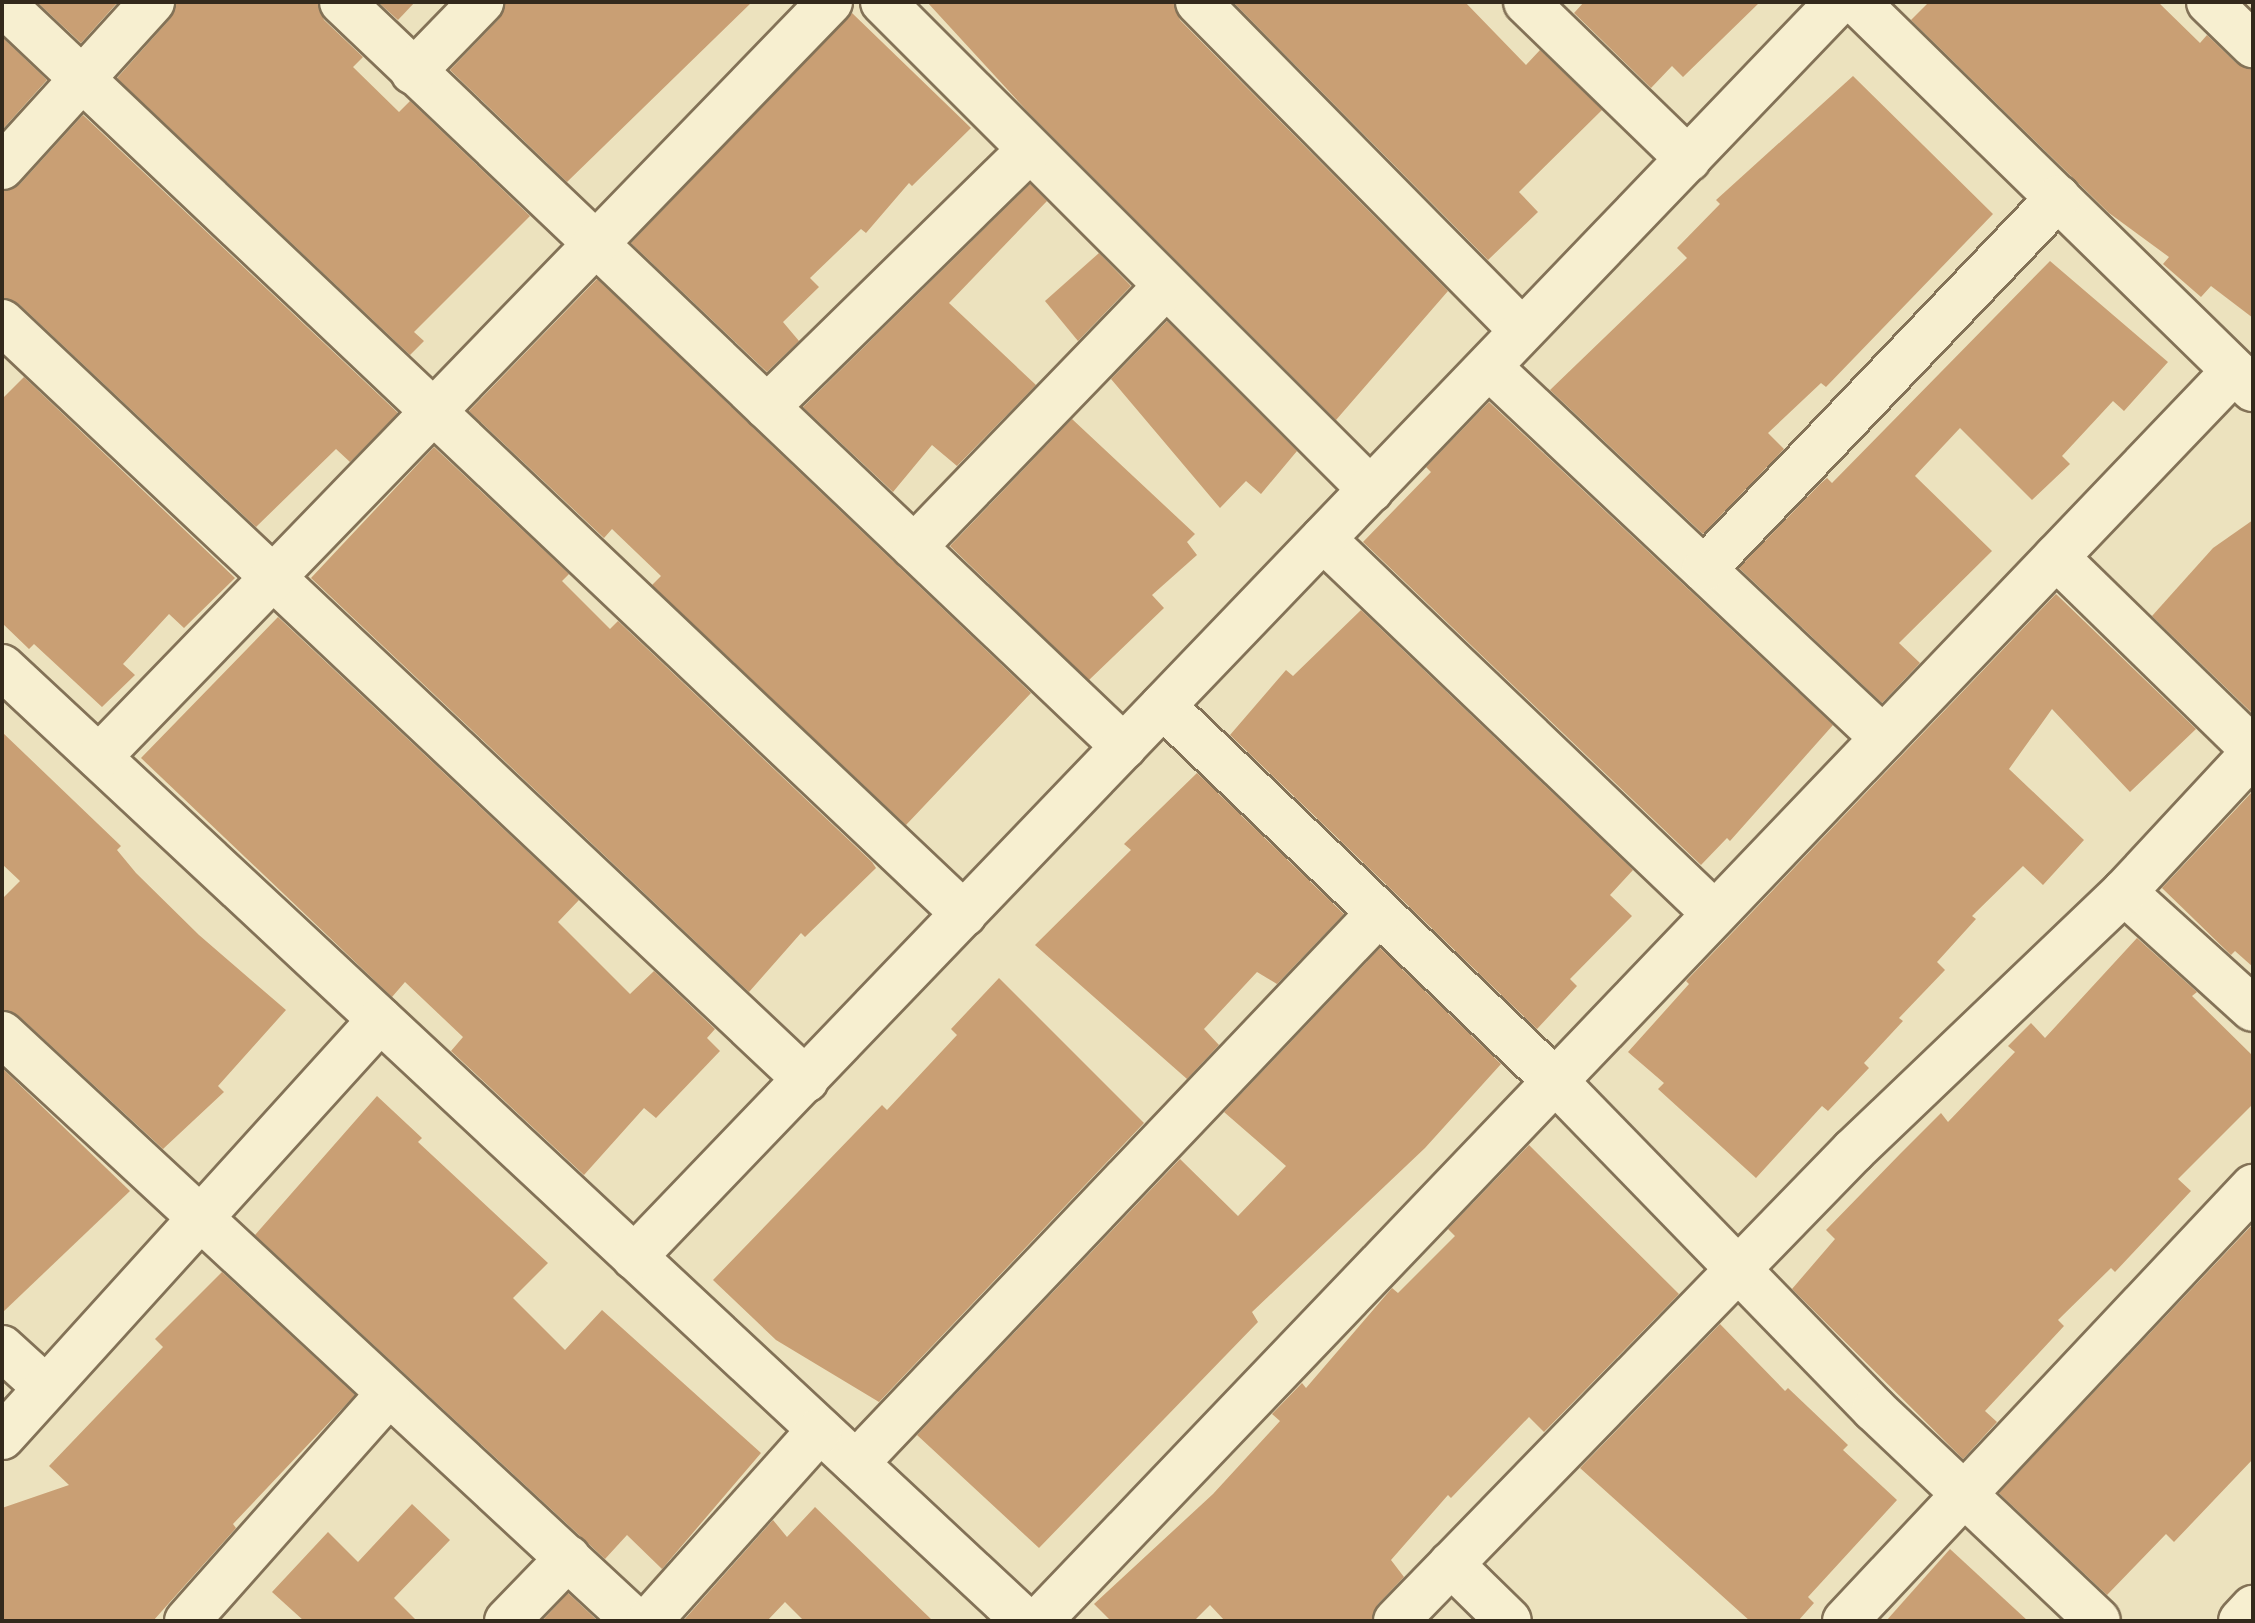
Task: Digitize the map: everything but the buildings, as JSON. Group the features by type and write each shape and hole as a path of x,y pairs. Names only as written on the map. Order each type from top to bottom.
{"street":[{"path":"2,167 152,2"},
{"path":"342,2 1124,747"},
{"path":"413,72 481,2"},
{"path":"99,757 435,414 830,2"},
{"path":"883,2 1164,288 1371,490"},
{"path":"1198,2 1522,330"},
{"path":"1526,2 1688,159"},
{"path":"634,1257 1838,2"},
{"path":"1039,1621 2056,557 2243,380 1857,2"},
{"path":"2209,2 2253,45"},
{"path":"2,3 964,914"},
{"path":"767,407 1028,151"},
{"path":"1704,569 2058,198"},
{"path":"914,547 1164,288"},
{"path":"10,345 274,576 806,1080"},
{"path":"1489,367 1883,738"},
{"path":"1323,539 1715,914"},
{"path":"1396,1621 1853,1151 2124,892 2253,751 2056,557"},
{"path":"10,689 99,757 1025,1621"},
{"path":"1163,706 1556,1082 1738,1271 1965,1497 2098,1621"},
{"path":"2124,892 2253,1009"},
{"path":"856,1463 1379,913"},
{"path":"2,1437 380,1020"},
{"path":"2,1034 202,1216 388,1395 635,1621"},
{"path":"1845,1621 1965,1497 2253,1187"},
{"path":"2,1348 46,1388"},
{"path":"194,1618 388,1395"},
{"path":"649,1621 820,1430"},
{"path":"507,1621 568,1558"},
{"path":"1451,1564 1509,1621"},
{"path":"2241,1621 2253,1608"}]}
